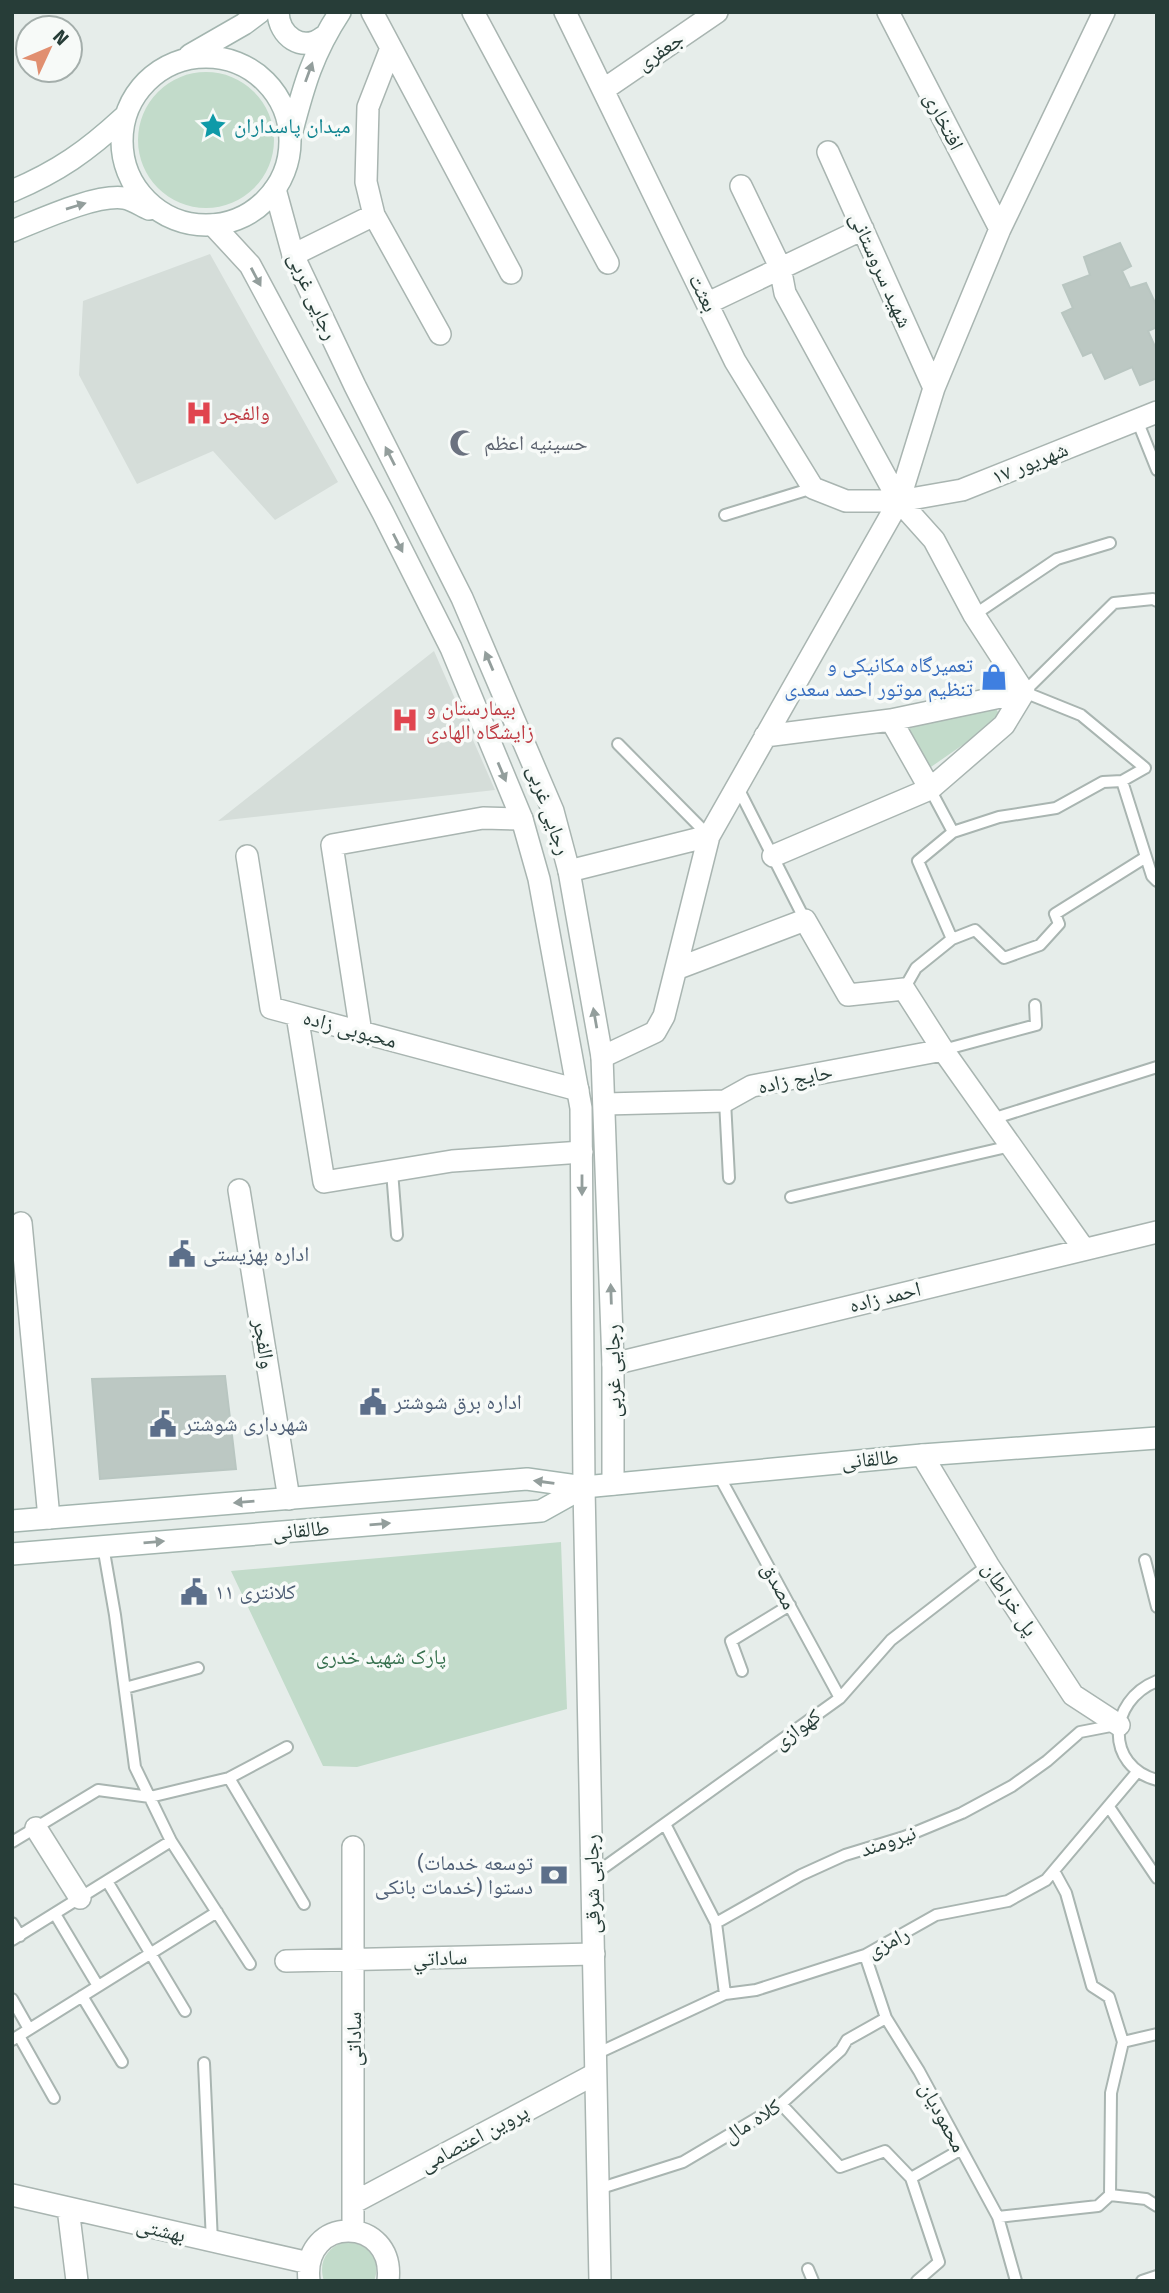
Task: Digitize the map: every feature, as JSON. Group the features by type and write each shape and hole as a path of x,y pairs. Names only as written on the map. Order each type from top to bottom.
{"street":[{"path":"168,217 149,204 133,186 122,152 124,117 137,91 158,70 185,59 260,12"},
{"path":"278,12 282,28 296,42 311,44 323,37"},
{"path":"12,231 93,201 124,198 190,224 212,226 232,222 249,214 265,202 275,189 288,160 290,136 307,72 323,37 340,12"},
{"path":"372,12 510,273"},
{"path":"473,12 608,263"},
{"name":"بعثت","path":"565,12 735,360 813,488"},
{"name":"جعفری","path":"603,90 717,12"},
{"name":"افتخاری","path":"888,12 1000,229"},
{"path":"602,1056 655,1032 664,1016 709,836 899,501 934,388 1000,229 1104,12"},
{"path":"391,48 368,107 366,182 374,215 440,334"},
{"path":"185,59 209,56 234,61 256,73 273,90 285,112 290,136"},
{"path":"12,191 69,163 124,117"},
{"name":"شهید سروستانی","path":"828,152 934,388"},
{"path":"741,186 780,267 785,293 899,501 934,540 974,615 1024,692"},
{"name":"رجایی غربی","path":"275,189 293,256 462,598 553,811 569,871 602,1056 613,1364 613,1484"},
{"path":"293,256 374,215"},
{"name":"رجایی غربی","path":"212,226 250,265 383,513 451,648 522,819 539,879 581,1108 584,1487"},
{"path":"708,303 863,229"},
{"name":"۱۷ شهریور","path":"899,501 962,491 1147,416"},
{"path":"813,488 846,501 899,501"},
{"path":"765,736 891,720 1024,692"},
{"path":"773,856 930,789 1004,725 1024,692"},
{"path":"891,720 930,789"},
{"path":"361,1033 332,845 483,818 522,819 553,811"},
{"path":"569,871 709,836"},
{"name":"محبوبی زاده","path":"247,856 271,1008 578,1090"},
{"path":"676,969 805,920 848,995 904,989 943,1050 1084,1249"},
{"path":"298,1015 324,1182 452,1161 582,1152"},
{"name":"حایج زاده","path":"605,1104 725,1101 752,1086 943,1050"},
{"name":"والفجر","path":"239,1190 289,1499"},
{"path":"21,1223 49,1518"},
{"name":"احمد زاده","path":"613,1364 1157,1232"},
{"name":"طالقانی","path":"12,1521 527,1479 584,1487 922,1455 1157,1438"},
{"name":"پل خراطان","path":"922,1455 988,1565 1073,1695 1119,1725"},
{"name":"طالقانی","path":"12,1553 541,1511 584,1487"},
{"name":"رجایی شرقی","path":"584,1487 600,2281"},
{"path":"36,1828 80,1898"},
{"name":"ساداتی","path":"353,1847 354,2231"},
{"name":"ساداتي","path":"286,1961 594,1954"},
{"name":"پروین اعتصامی","path":"354,2203 595,2064"},
{"name":"بهشتی","path":"12,2195 212,2242 309,2272"},
{"path":"68,2208 77,2281"},
{"path":"309,2272 310,2256 317,2245 327,2236 340,2231 354,2231 366,2234 377,2242 385,2253 389,2266 388,2281"}],"lane":[{"path":"1147,416 1157,470"},
{"path":"725,514 813,488"},
{"path":"974,615 1057,559 1110,543"},
{"path":"1145,768 1081,715 1024,692 1114,603 1153,599 1157,601"},
{"path":"618,744 709,836"},
{"path":"952,939 918,861 953,832 999,817 1056,808 1103,782 1122,781 1157,762"},
{"path":"1122,781 1152,876 1157,881"},
{"path":"737,786 805,920"},
{"path":"930,789 953,832"},
{"path":"904,989 916,968 952,939 975,930 1004,958 1040,945 1059,924 1055,914 1146,857"},
{"path":"943,1050 1036,1025 1035,1005"},
{"path":"992,1119 1157,1067"},
{"path":"725,1101 729,1178"},
{"path":"791,1197 1011,1146"},
{"path":"392,1171 397,1235"},
{"name":"مصدق","path":"718,1474 840,1698"},
{"path":"103,1546 135,1767 172,1841 250,1964"},
{"path":"1145,1560 1157,1607"},
{"name":"کهوازی","path":"592,1876 840,1698 891,1640 988,1565"},
{"path":"742,1671 731,1641 790,1605"},
{"path":"125,1688 198,1668"},
{"path":"1157,1681 1144,1686 1132,1696 1123,1709 1119,1725 1120,1742 1127,1758 1138,1771 1157,1780"},
{"name":"نیرومند","path":"716,1923 812,1870 845,1855 904,1837 962,1813 1012,1786 1048,1761 1080,1732 1119,1725"},
{"path":"12,1842 98,1790 150,1797 229,1778 287,1747"},
{"name":"رامزی","path":"595,2064 725,1994 755,1990 865,1955 936,1915 1008,1901 1046,1880 1138,1771"},
{"path":"229,1778 304,1904"},
{"path":"1109,1807 1157,1878"},
{"path":"665,1824 716,1923 725,1994"},
{"path":"12,1923 16,1938 172,1841"},
{"path":"998,2217 1098,2206 1110,2195 1111,2093 1123,2042 1109,1997 1092,1986 1066,1893 1054,1871"},
{"path":"107,1881 186,2011"},
{"path":"20,2035 217,1912"},
{"path":"55,1914 98,1986"},
{"name":"محمودیان","path":"865,1955 886,2018 919,2071 998,2217 1016,2281"},
{"path":"82,1997 122,2062"},
{"path":"12,1999 20,2035 54,2098"},
{"name":"کلاه مال","path":"598,2189 683,2162 781,2104 841,2050 847,2040 886,2018"},
{"path":"1123,2042 1157,2034"},
{"path":"204,2063 212,2242"},
{"path":"781,2104 840,2167 884,2151 911,2178 939,2262 917,2281"},
{"path":"911,2178 960,2150"},
{"path":"1110,2195 1146,2199 1157,2206"},
{"path":"808,2269 813,2281"},
{"path":"1142,2281 1157,2277"}],"shaded area":[{"name":"والفجر","path":"210,254 338,482 275,520 213,451 137,484 79,375 83,301"},
{"name":"بیمارستان و زایشگاه الهادی","path":"434,651 495,790 218,821"}],"green space":[{"path":"206,72 232,77 254,92 269,114 274,140 269,166 254,188 232,203 206,208 180,203 158,188 143,166 138,140 143,114 158,92 180,77"},
{"path":"994,705 999,714 990,726 928,769 907,729"},
{"name":"پارک شهید خدری","path":"561,1542 567,1709 357,1767 323,1766 231,1571"},
{"path":"343,2242 359,2244 370,2252 376,2265 374,2281 324,2281 322,2268 325,2257"}],"building":[{"path":"1120,243 1131,266 1122,271 1130,288 1146,283 1157,307 1157,327 1148,331 1157,351 1157,378 1140,385 1132,367 1105,379 1092,352 1083,356 1062,313 1073,308 1063,285 1090,275 1084,257"},
{"name":"شهرداری شوشتر","path":"225,1376 236,1469 100,1479 92,1379"}],"place":[{"name":"میدان پاسداران","path":"213,126"},
{"name":"والفجر","path":"199,413"},
{"name":"حسینیه اعظم","path":"463,443"},
{"name":"تعمیرگاه مکانیکی و تنظیم موتور احمد سعدی","path":"994,677"},
{"name":"بیمارستان و زایشگاه الهادی","path":"405,720"},
{"name":"اداره بهزیستی","path":"182,1254"},
{"name":"اداره برق شوشتر","path":"373,1402"},
{"name":"شهرداری شوشتر","path":"163,1424"},
{"name":"کلانتری ۱۱","path":"194,1592"},
{"name":"(توسعه خدمات دستوا (خدمات بانکی","path":"554,1875"}]}
